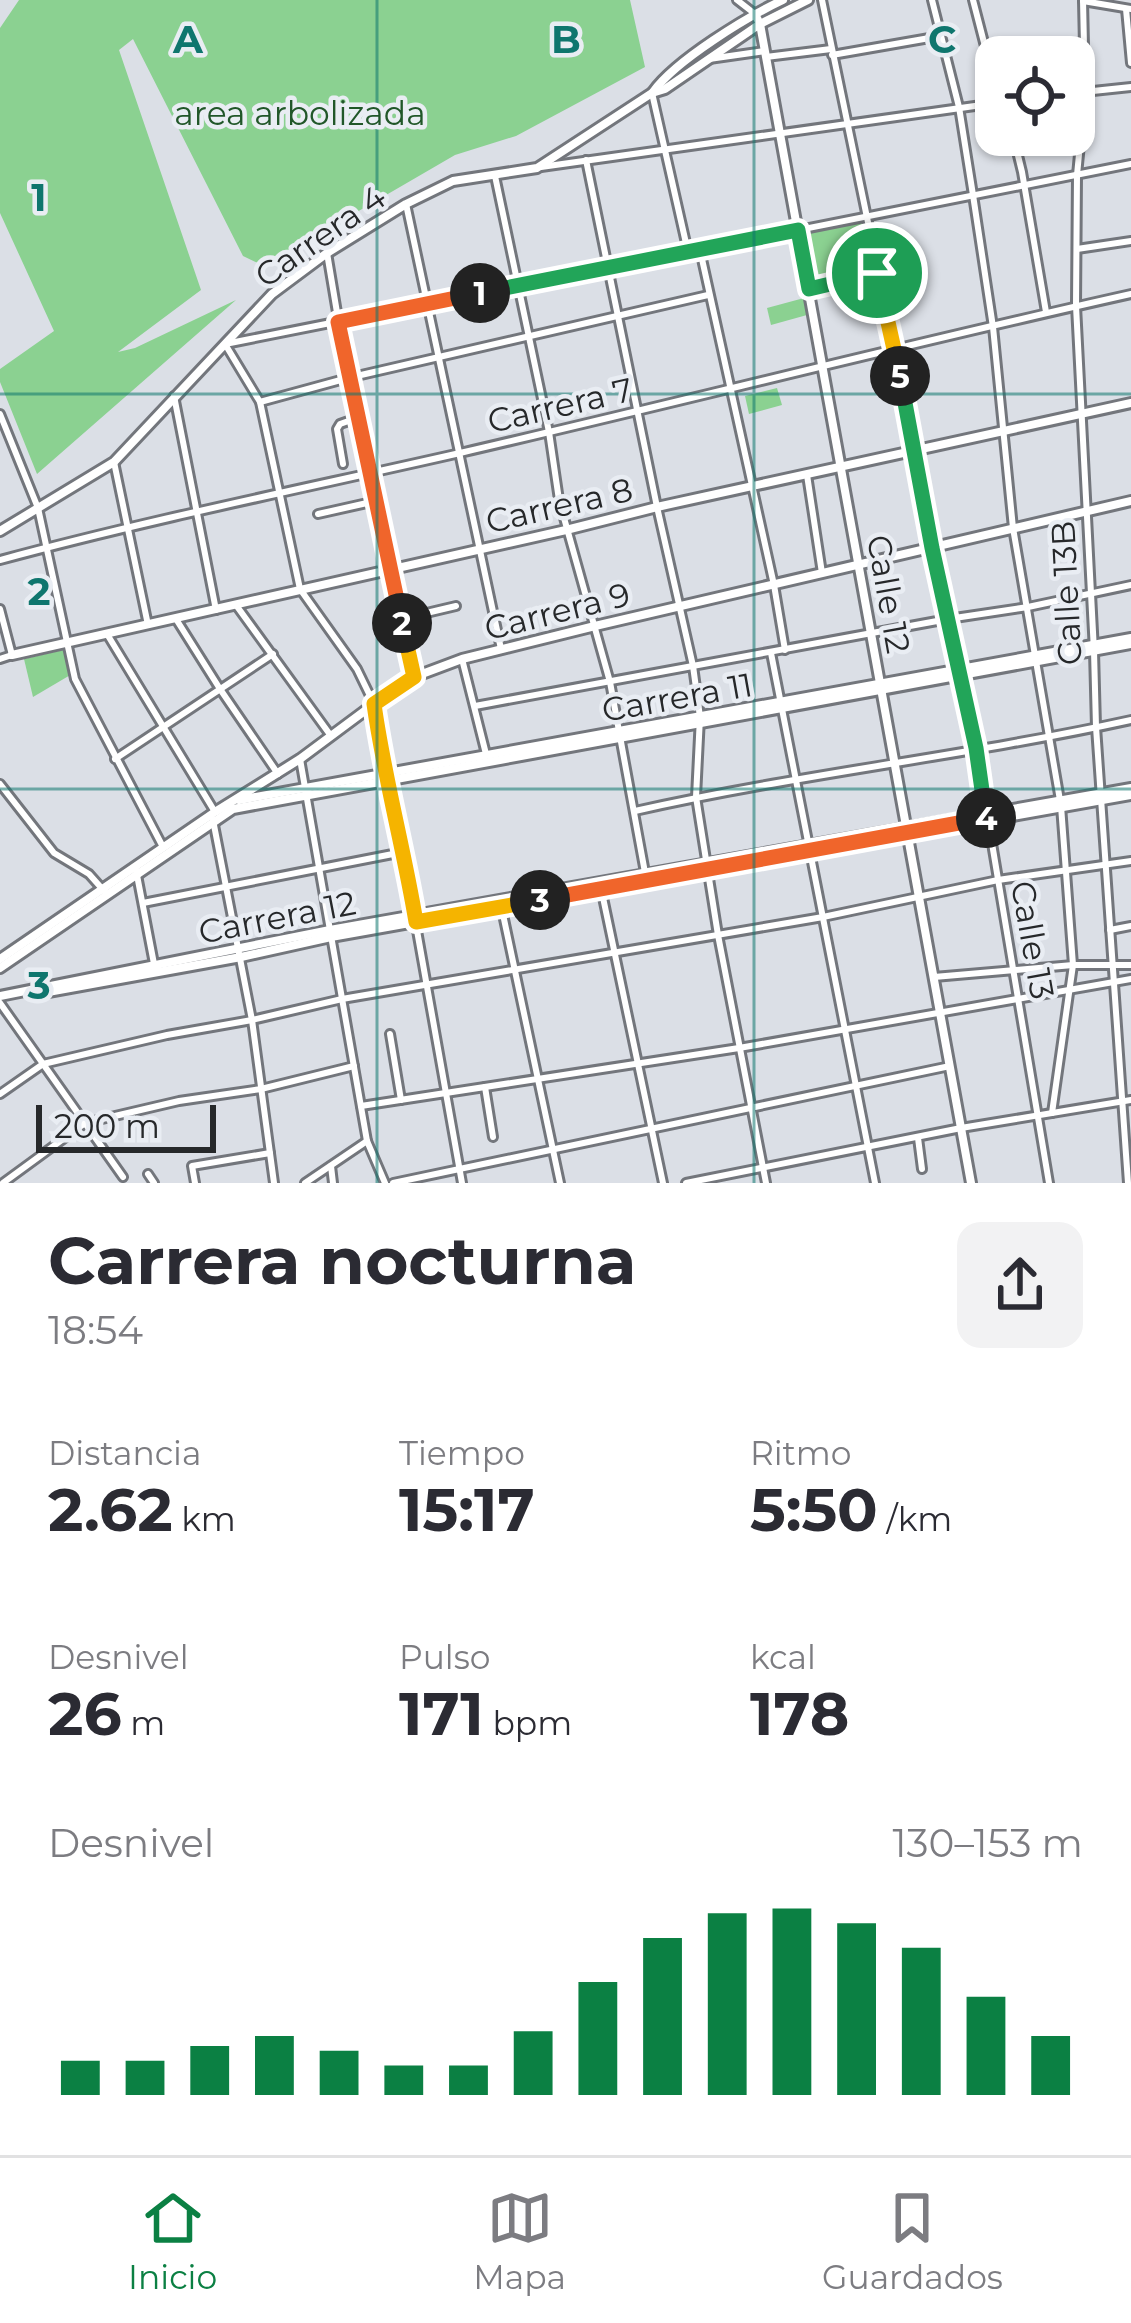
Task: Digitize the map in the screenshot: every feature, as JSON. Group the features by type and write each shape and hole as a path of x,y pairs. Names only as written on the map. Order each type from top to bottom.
{"street":[{"path":"737,0 758,19"},
{"name":"Carrera 4","path":"0,531 114,462 272,294 327,253 452,181 537,168 665,88 783,0"},
{"name":"Carrera 4","path":"652,93 660,81 758,19 808,0"},
{"name":"Calle 13","path":"822,0 976,748 1049,1183"},
{"path":"932,0 959,107 974,195 1013,528 1060,803 1073,965 1052,1113"},
{"path":"973,0 982,36"},
{"path":"1083,0 1129,9 1131,63"},
{"name":"Calle 13B","path":"1083,0 1084,36"},
{"name":"Calle 12","path":"758,19 971,1183"},
{"path":"705,60 832,52 940,36"},
{"path":"1095,91 1131,87"},
{"path":"652,93 688,252"},
{"path":"537,168 975,105"},
{"path":"1017,156 1046,312"},
{"name":"Calle 13B","path":"1079,156 1080,413 1100,796 1128,1183"},
{"path":"586,160 693,666 700,720 695,797 766,1183"},
{"path":"462,1183 374,704 357,670 300,590 260,401 225,344 1131,164"},
{"path":"495,176 559,500 610,682 646,878"},
{"path":"406,204 500,649"},
{"path":"1077,249 1131,241"},
{"path":"700,250 785,650"},
{"path":"327,253 348,378 414,677"},
{"path":"809,289 877,273"},
{"name":"Carrera 7","path":"0,560 1131,294"},
{"path":"260,401 708,295"},
{"path":"174,396 216,610"},
{"name":"Carrera 8","path":"0,659 657,506 1131,403"},
{"path":"0,414 38,508 75,679 163,847"},
{"path":"343,464 337,429 357,418"},
{"path":"114,462 148,625"},
{"path":"807,475 822,574"},
{"path":"318,514 376,501"},
{"name":"Carrera 9","path":"136,870 414,677 462,658 1131,501"},
{"path":"475,706 1131,585"},
{"path":"236,605 332,736"},
{"path":"401,619 456,606"},
{"path":"0,609 12,655"},
{"path":"176,619 278,773"},
{"path":"107,634 214,816 252,1020 274,1183"},
{"name":"Carrera 11","path":"232,805 1131,641"},
{"path":"771,653 875,1183"},
{"path":"116,759 273,654"},
{"path":"462,658 487,759"},
{"path":"635,811 1131,719"},
{"path":"299,760 367,1141 389,1183 950,1066"},
{"path":"0,784 54,853 89,874 104,892"},
{"name":"Carrera 12","path":"0,1000 330,934 1131,791"},
{"name":"Carrera 9","path":"0,964 214,816"},
{"path":"143,903 403,852"},
{"path":"0,1094 43,1064 167,1035 998,880 1131,861"},
{"path":"136,870 156,969"},
{"name":"Carrera 12","path":"501,904 646,878"},
{"path":"601,888 663,1183"},
{"path":"501,904 560,1183"},
{"path":"1110,930 1131,926"},
{"path":"934,977 1131,965"},
{"path":"361,1106 740,1048 1131,979"},
{"path":"0,1000 123,1177"},
{"path":"390,1034 401,1100"},
{"path":"3,1183 86,1124 354,1066"},
{"path":"485,1087 493,1137"},
{"path":"686,1183 1131,1100"},
{"path":"918,1138 922,1168"},
{"path":"305,1183 367,1141"},
{"path":"195,1183 192,1166 270,1153"},
{"path":"331,1166 333,1183"},
{"path":"148,1174 154,1183"}],"green space":[{"name":"area arbolizada","path":"19,0 630,0 645,67 516,136 455,155 264,266 243,256 133,39 119,50 201,290 118,352 236,300 37,474 0,382 0,369 54,331 0,213 0,28"},
{"path":"862,222 873,270 814,283 803,234"},
{"path":"804,298 807,315 771,325 767,308"},
{"path":"777,388 782,405 749,414 745,396"},
{"path":"63,650 72,674 33,697 24,659"}],"route":[{"path":"798,230 809,289 877,273 988,818 416,922 374,704 414,677 338,322 798,230"}]}
